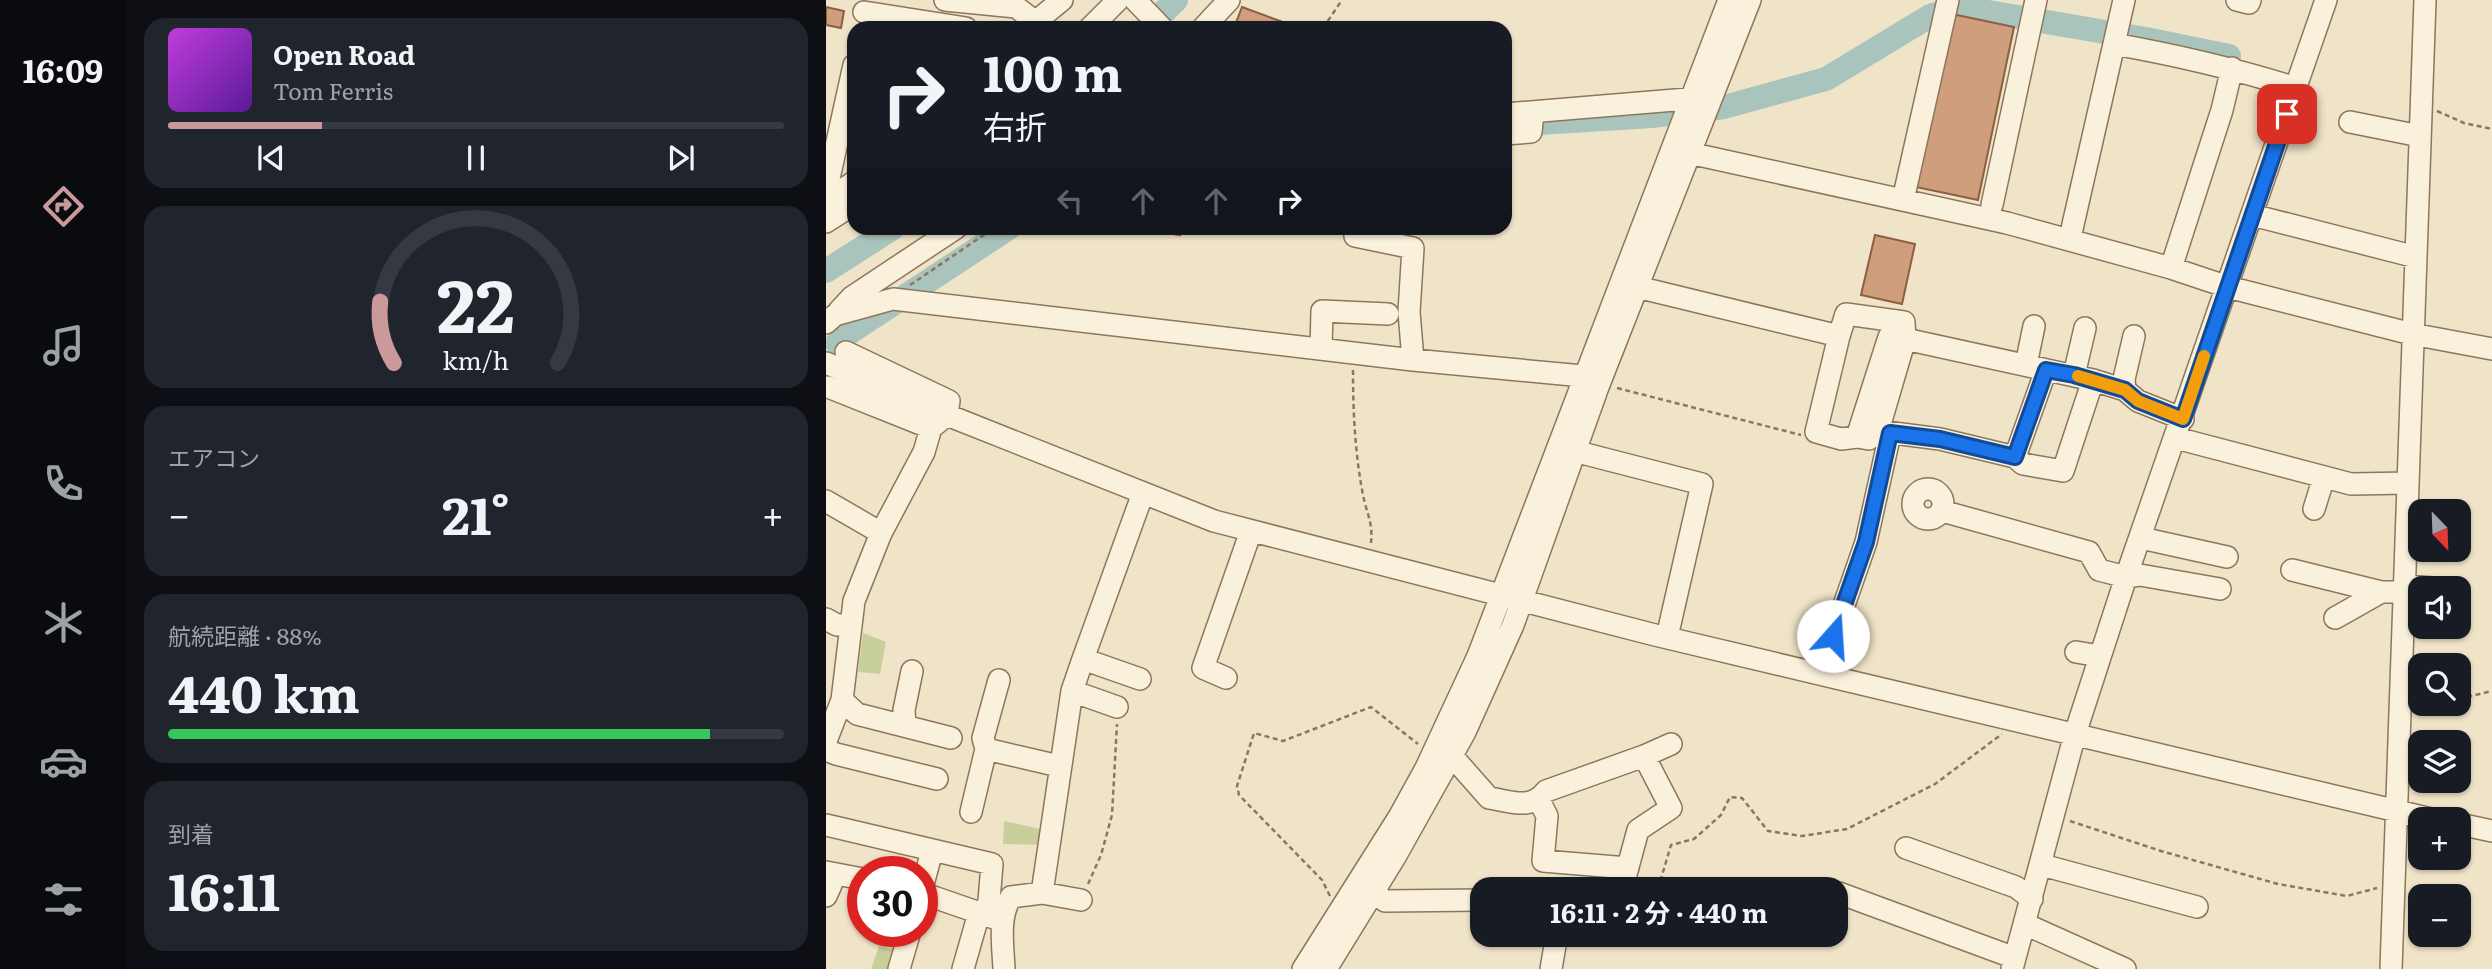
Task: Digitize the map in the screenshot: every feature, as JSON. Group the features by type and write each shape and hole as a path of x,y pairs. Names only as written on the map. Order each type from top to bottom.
{"street":[{"path":"946,0 990,2 1016,7 1029,21"},
{"path":"1039,21 1062,0"},
{"path":"1097,21 1118,0"},
{"path":"1135,0 1155,21"},
{"path":"1210,21 1229,0"},
{"path":"1303,969 1399,817 1442,755 1465,732 1513,625 1574,451 1689,153 1697,108 1729,0"},
{"path":"1326,969 1374,893 1442,755 1500,593 1583,376 1697,108 1750,0"},
{"path":"2072,229 2124,0"},
{"path":"2237,0 2249,3 2250,0"},
{"path":"1848,897 2013,963 2042,865 2075,734 2100,656 2326,0"},
{"path":"2408,576 2412,334 2425,0"},
{"path":"1903,200 1946,10"},
{"path":"864,13 918,21"},
{"path":"1992,205 2033,14"},
{"path":"2115,38 2232,68 2296,88"},
{"path":"2171,268 2222,110 2232,68"},
{"path":"826,192 847,97"},
{"path":"1512,115 1532,119 1697,108"},
{"path":"1512,130 1532,119"},
{"path":"2350,122 2420,136"},
{"path":"1689,153 2007,223 2171,268 2228,288 2412,334 2492,349"},
{"path":"826,201 847,187"},
{"path":"826,222 847,208"},
{"path":"2252,215 2416,257"},
{"path":"831,319 852,297 945,235"},
{"path":"1355,236 1413,248 1409,312 1413,360"},
{"path":"1637,287 1839,336"},
{"path":"831,319 897,299 1413,360 1583,376"},
{"path":"1321,349 1322,311 1388,314"},
{"path":"1820,674 1866,542 1884,432 1905,339 1904,322 1846,314 1816,432 1841,439 1869,439 1884,432 1940,439 2015,457 2023,464 2063,471 2084,378 2085,328"},
{"path":"2015,457 2036,368 2034,326"},
{"path":"2125,390 2124,379 2134,336"},
{"path":"1857,437 1889,337 2084,378 2125,390 2179,428 2323,477 2351,484 2408,483"},
{"path":"826,741 842,701 854,601 881,533 949,401 846,352"},
{"path":"826,363 939,421"},
{"path":"828,387 939,421 1214,521 1667,638 2408,814"},
{"path":"1574,451 1702,484 1667,638"},
{"path":"2314,509 2323,477"},
{"path":"1042,893 1072,691 1143,493"},
{"path":"826,501 881,533"},
{"path":"1942,511 2089,552 2099,570 2126,577 2140,575 2220,589"},
{"path":"1226,678 1203,668 1251,531"},
{"path":"2141,538 2227,557"},
{"path":"2292,570 2408,597 2400,714 2391,969"},
{"path":"2334,618 2381,592"},
{"path":"826,619 837,625 851,625"},
{"path":"2076,652 2100,656"},
{"path":"1083,659 1140,679"},
{"path":"905,726 904,710 912,671"},
{"path":"971,812 986,749 983,738 999,680"},
{"path":"1072,691 1118,707"},
{"path":"842,701 857,714 951,738"},
{"path":"1442,755 1489,798 1527,804 1539,800 1546,791 1671,744"},
{"path":"986,749 1059,766"},
{"path":"826,750 937,779"},
{"path":"1626,877 1639,830 1671,808 1644,756"},
{"path":"1539,800 1546,816 1543,861 1616,877"},
{"path":"826,825 992,864 989,916 1003,969"},
{"path":"2471,827 2492,831"},
{"path":"1906,848 2016,887 2032,899"},
{"path":"931,856 932,851"},
{"path":"2042,865 2197,907"},
{"path":"826,896 831,885 828,873 847,876"},
{"path":"963,969 989,916 1004,907 1011,897 1042,893 1081,900"},
{"path":"1374,893 1384,901 1470,900"},
{"path":"938,898 989,916"},
{"path":"2025,924 2125,969"},
{"path":"899,969 905,947"},
{"path":"1550,969 1554,947"}],"path":[{"path":"1328,21 1342,0"},
{"path":"2421,103 2464,123 2492,129"},
{"path":"897,299 984,235"},
{"path":"1353,352 1353,417 1363,497 1373,527 1371,549"},
{"path":"1609,386 1809,437"},
{"path":"2471,696 2492,691"},
{"path":"1081,900 1101,855 1112,815 1118,707"},
{"path":"1344,907 1328,894 1322,880 1240,795 1237,786 1254,733 1283,741 1371,707 1442,755"},
{"path":"2400,714 2408,712"},
{"path":"1662,877 1671,845 1694,839 1721,815 1730,797 1742,798 1768,831 1802,836 1847,829 1936,784 1982,752 2018,720"},
{"path":"2053,815 2278,884 2347,897 2394,882"}],"green space":[{"path":"863,633 886,642 880,674 858,672"},
{"path":"1004,821 1045,830 1043,845 1003,844"},
{"path":"879,947 898,951 893,969 871,969"}],"building":[{"path":"826,7 844,11 841,28 826,25"},
{"path":"1242,7 1280,21 1237,21"},
{"path":"1952,14 2014,27 1978,200 1916,187"},
{"path":"1875,235 1915,244 1902,304 1861,295"}],"waterway":[{"path":"1154,21 1176,0"},
{"path":"1512,125 1652,116 1724,107 1826,79 1930,16 1959,7 2229,56"},
{"path":"826,271 882,235"},
{"path":"837,343 998,235"}],"slow traffic":[{"path":"2078,376 2125,390 2138,401 2183,419 2204,356"}],"route":[{"path":"1833,636 1866,542 1890,433 1940,439 2015,457 2046,370 2125,390 2138,401 2183,419 2287,114"}]}
